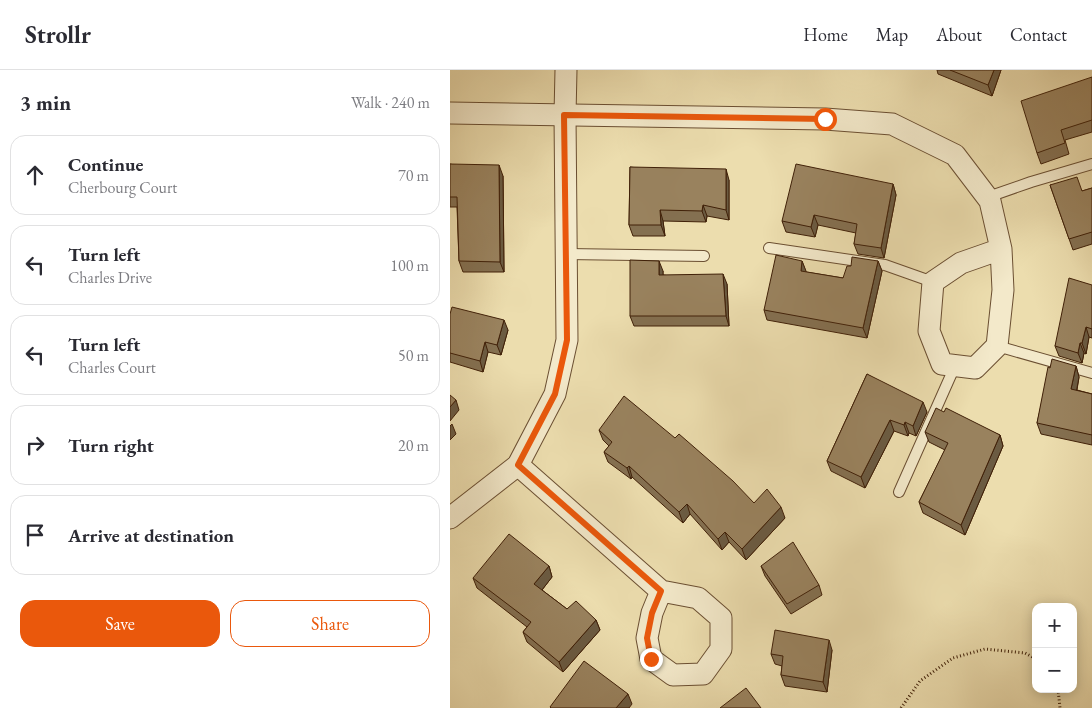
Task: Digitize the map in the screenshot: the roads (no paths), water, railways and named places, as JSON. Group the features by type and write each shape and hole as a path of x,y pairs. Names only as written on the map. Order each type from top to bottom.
{"street":[{"path":"450,518 518,465 555,394 567,340 564,115 566,70"},
{"path":"450,113 825,119 892,124 956,155 988,197 1001,250 1003,290 997,346 975,368 942,364 928,331 933,282 961,264 1001,250"},
{"path":"518,465 661,591 698,598 721,618 721,649 703,674 673,675 651,659 647,638 652,613 661,591"}],"lane":[{"path":"988,197 1092,164"},
{"path":"769,248 884,265 933,282"},
{"path":"566,254 704,256"},
{"path":"997,346 1092,373"},
{"path":"899,492 956,366"}]}
